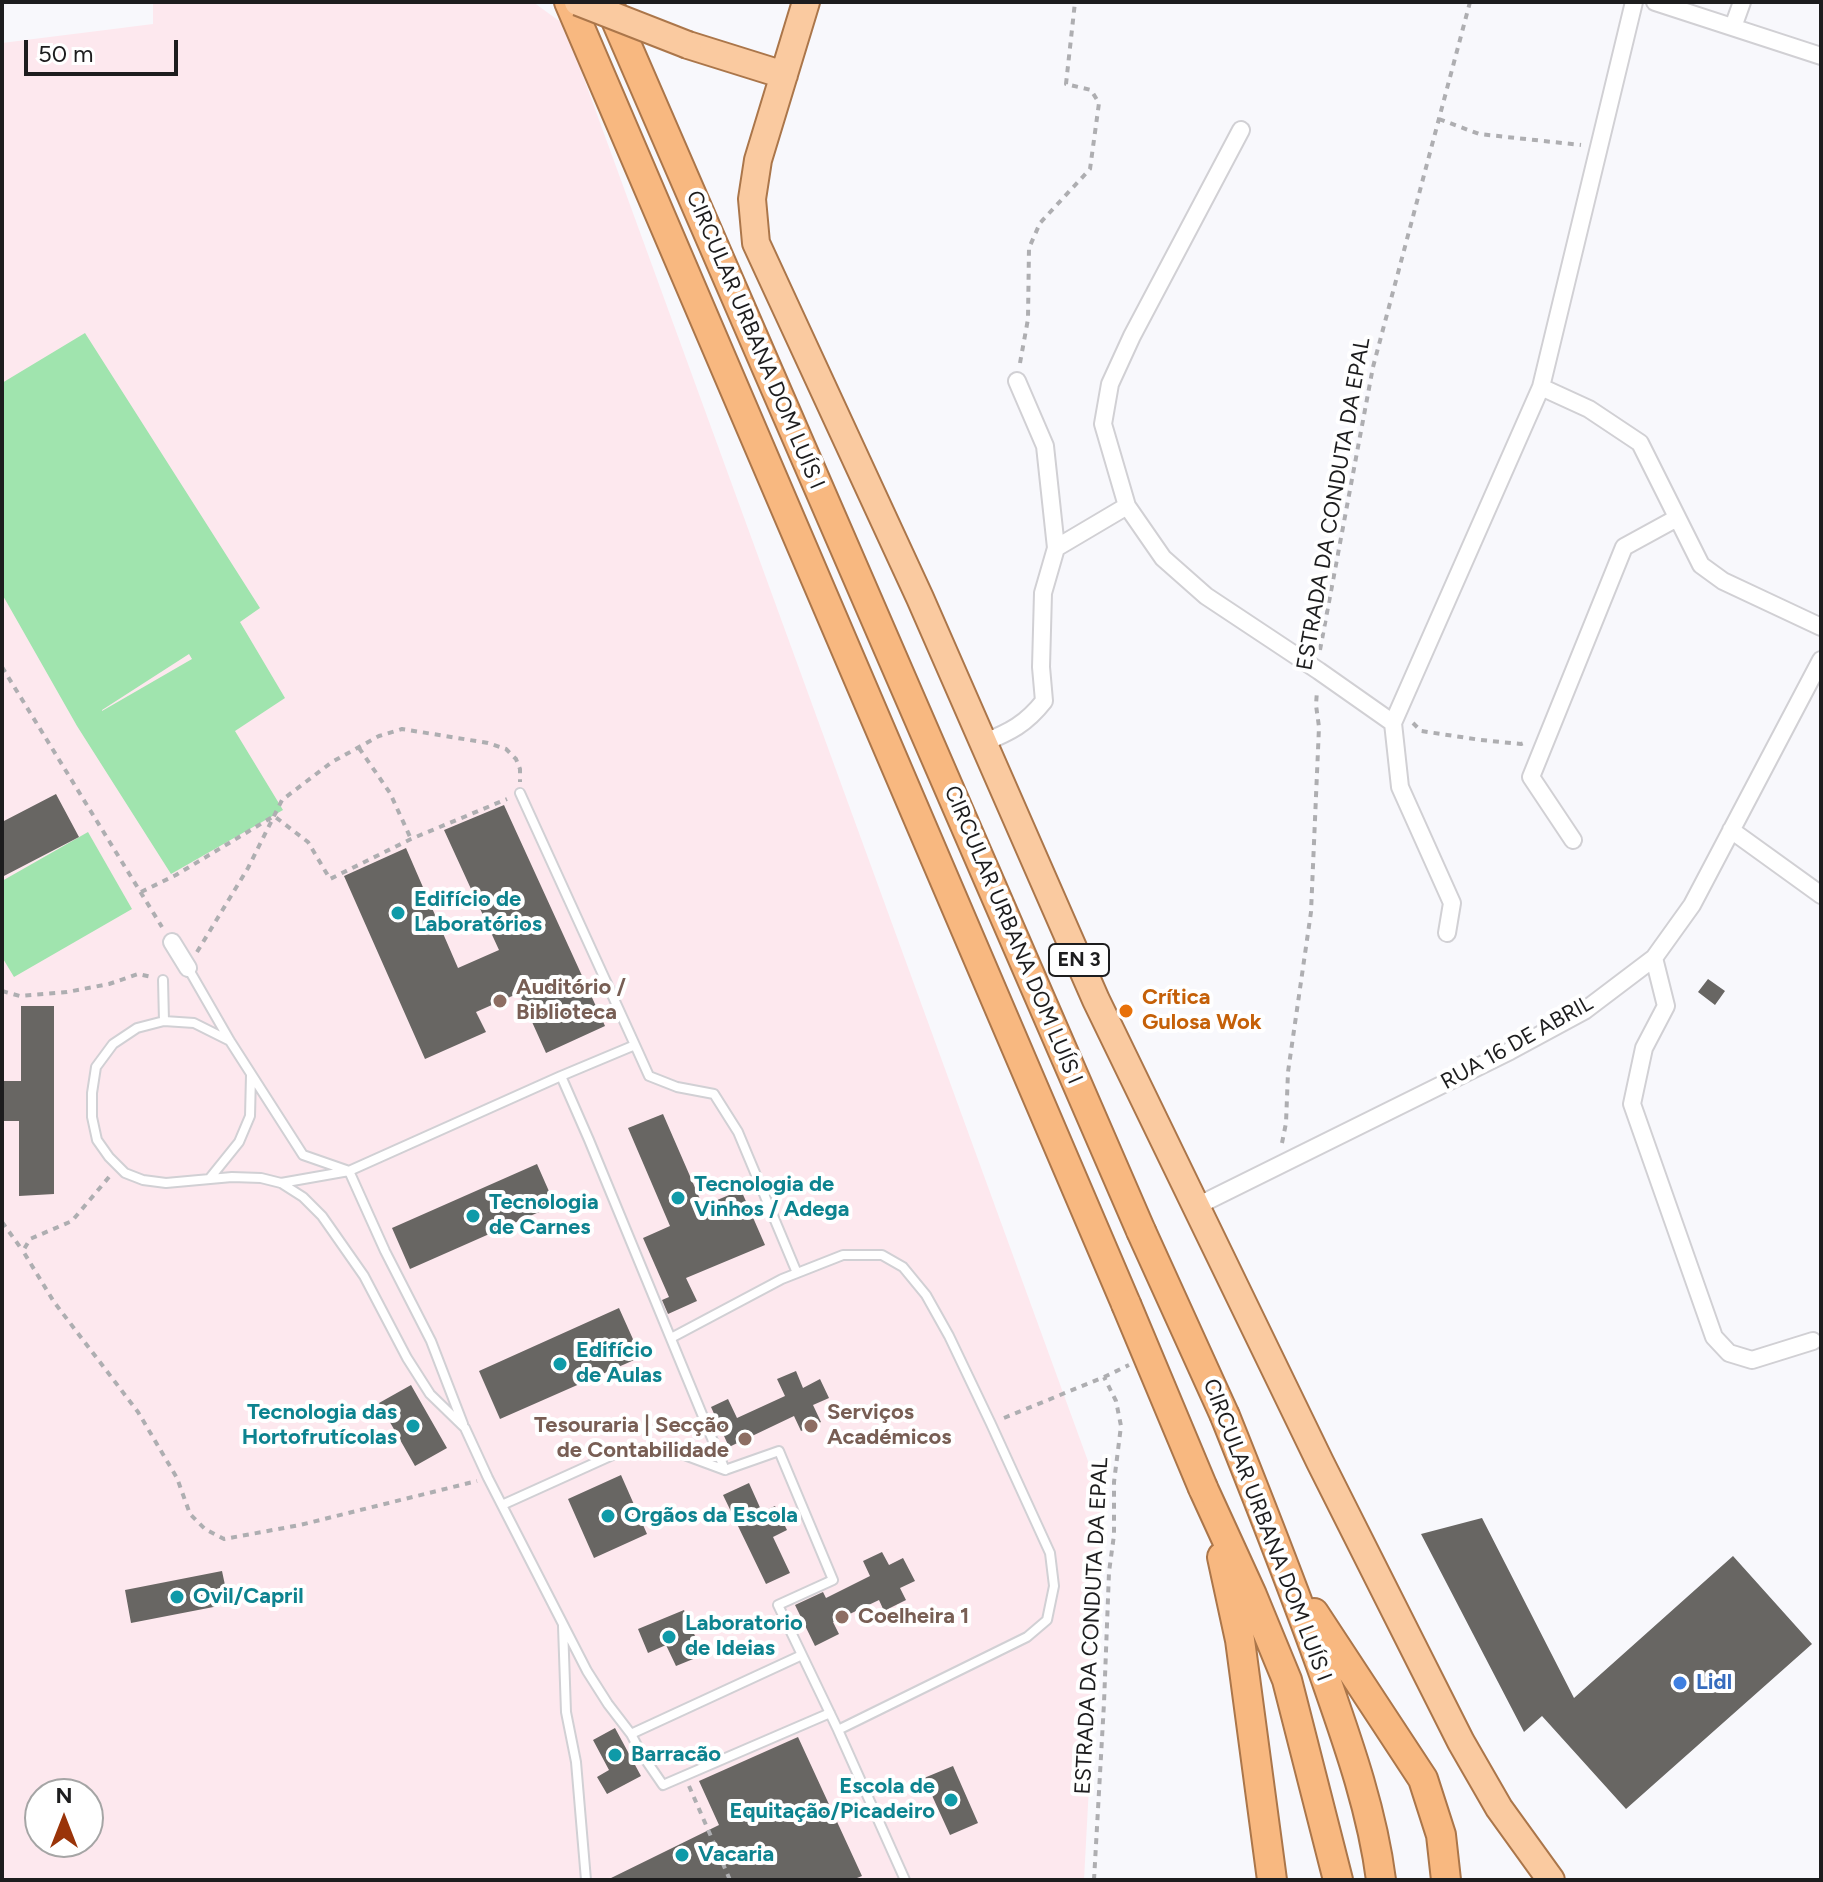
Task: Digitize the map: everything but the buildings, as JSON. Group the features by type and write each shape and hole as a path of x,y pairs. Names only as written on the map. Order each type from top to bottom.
{"highway":[{"name":"CIRCULAR URBANA DOM LUÍS I","path":"569,2 1287,1680 1338,1880"},
{"name":"CIRCULAR URBANA DOM LUÍS I","path":"608,2 1141,1231 1225,1416 1289,1575 1333,1700 1360,1782 1381,1880"},
{"path":"1207,1496 1240,1640 1272,1880"},
{"path":"1289,1575 1423,1779 1441,1835 1446,1880"}],"main road":[{"path":"578,2 688,45 784,75"},
{"name":"EN 3","path":"806,2 758,160 752,199 756,243 920,598 1096,1000 1320,1462 1461,1742 1499,1808 1551,1880"}],"street":[{"path":"1447,933 1452,903 1400,787 1393,723 1541,387 1634,2"},
{"path":"1655,2 1821,56"},
{"path":"1733,27 1742,2"},
{"path":"1241,130 1132,336 1110,384 1103,424 1127,506 1163,558 1206,596 1393,723"},
{"path":"983,743 1011,732 1032,717 1044,701 1041,667 1043,593 1056,548 1045,446 1017,381"},
{"path":"1541,387 1589,409 1640,443 1701,565 1723,581 1821,627"},
{"path":"1056,548 1127,506"},
{"path":"1573,840 1531,777 1624,547 1677,518"},
{"name":"RUA 16 DE ABRIL","path":"1197,1206 1510,1051 1584,1011 1654,958 1692,905 1821,660"},
{"path":"1731,830 1821,895"},
{"path":"172,942 188,968"},
{"path":"1654,958 1666,1006 1644,1048 1632,1104 1714,1337 1729,1353 1752,1360 1813,1341"}],"lane":[{"path":"520,793 649,1076 677,1087 714,1094 738,1132 797,1273"},
{"path":"188,968 230,1041 303,1155 349,1171 431,1341 488,1478 587,1671 663,1785 830,1713"},
{"path":"163,980 164,1021"},
{"path":"230,1041 194,1023 164,1021 137,1028 113,1044 96,1067 92,1117 97,1140 125,1173 143,1180 166,1183 210,1178 261,1178 281,1183 303,1197 322,1216 364,1276 407,1358 430,1394 465,1428"},
{"path":"281,1183 349,1171 635,1045"},
{"path":"210,1178 239,1142 250,1116 251,1073"},
{"path":"561,1076 725,1470"},
{"path":"671,1338 797,1273 843,1255 882,1255 903,1267 926,1295 949,1336 1050,1553 1054,1586 1047,1620 1027,1637 838,1730"},
{"path":"502,1505 628,1448 671,1450 725,1470 779,1451 833,1580 778,1605 905,1880"},
{"path":"563,1622 566,1712 576,1762 586,1880"},
{"path":"631,1734 802,1655"}],"path":[{"path":"1017,381 1028,319 1029,248 1040,223 1090,169 1099,103 1091,90 1066,84 1075,2"},
{"name":"ESTRADA DA CONDUTA DA EPAL","path":"1280,1165 1288,1072 1311,912 1319,651 1373,367 1470,2"},
{"path":"1439,119 1479,134 1599,147"},
{"path":"2,667 172,942"},
{"path":"2,678 9,678"},
{"path":"1407,692 1409,719 1421,731 1507,743 1546,741"},
{"path":"188,968 248,868 274,816 282,800 332,762 379,736 402,729 488,743 506,749 516,759 520,769 520,793 411,839 330,879 308,842 274,816"},
{"path":"358,747 390,793 411,839"},
{"path":"141,892 176,875 274,816"},
{"path":"2,991 20,996 67,992 109,984 138,974 163,980"},
{"path":"23,1251 30,1239 72,1221 118,1166"},
{"path":"2,1222 54,1302 138,1412 177,1478 190,1514 205,1529 224,1539 300,1525 488,1478"},
{"name":"ESTRADA DA CONDUTA DA EPAL","path":"991,1424 1104,1377 1116,1401 1121,1426 1114,1482 1114,1535 1109,1572 1094,1880"},
{"path":"685,1776 730,1880"}],"shaded area":[{"path":"153,2 533,2 562,23 1104,1505 1084,1880 2,1880 2,43 153,24"}],"green space":[{"path":"85,333 260,608 240,622 285,698 235,731 283,810 171,874 77,726 2,594 2,383","holes":["189,654 192,659 102,711"]},
{"path":"88,832 132,909 14,977 2,957 2,881"}],"place":[{"name":"Edifício de Laboratórios","path":"398,913"},
{"name":"Auditório / Biblioteca","path":"500,1001"},
{"name":"Crítica Gulosa Wok","path":"1126,1011"},
{"name":"Tecnologia de Vinhos / Adega","path":"678,1198"},
{"name":"Tecnologia de Carnes","path":"473,1216"},
{"name":"Edifício de Aulas","path":"560,1364"},
{"name":"Tecnologia das Hortofrutícolas","path":"413,1426"},
{"name":"Serviços Académicos","path":"811,1426"},
{"name":"Tesouraria | Secção de Contabilidade","path":"745,1439"},
{"name":"Orgãos da Escola","path":"608,1516"},
{"name":"Ovil/Capril","path":"177,1597"},
{"name":"Coelheira 1","path":"842,1617"},
{"name":"Laboratorio de Ideias","path":"669,1637"},
{"name":"Lidl","path":"1680,1683"},
{"name":"Barracão","path":"615,1755"},
{"name":"Escola de Equitação/Picadeiro","path":"951,1800"},
{"name":"Vacaria","path":"682,1855"}]}
